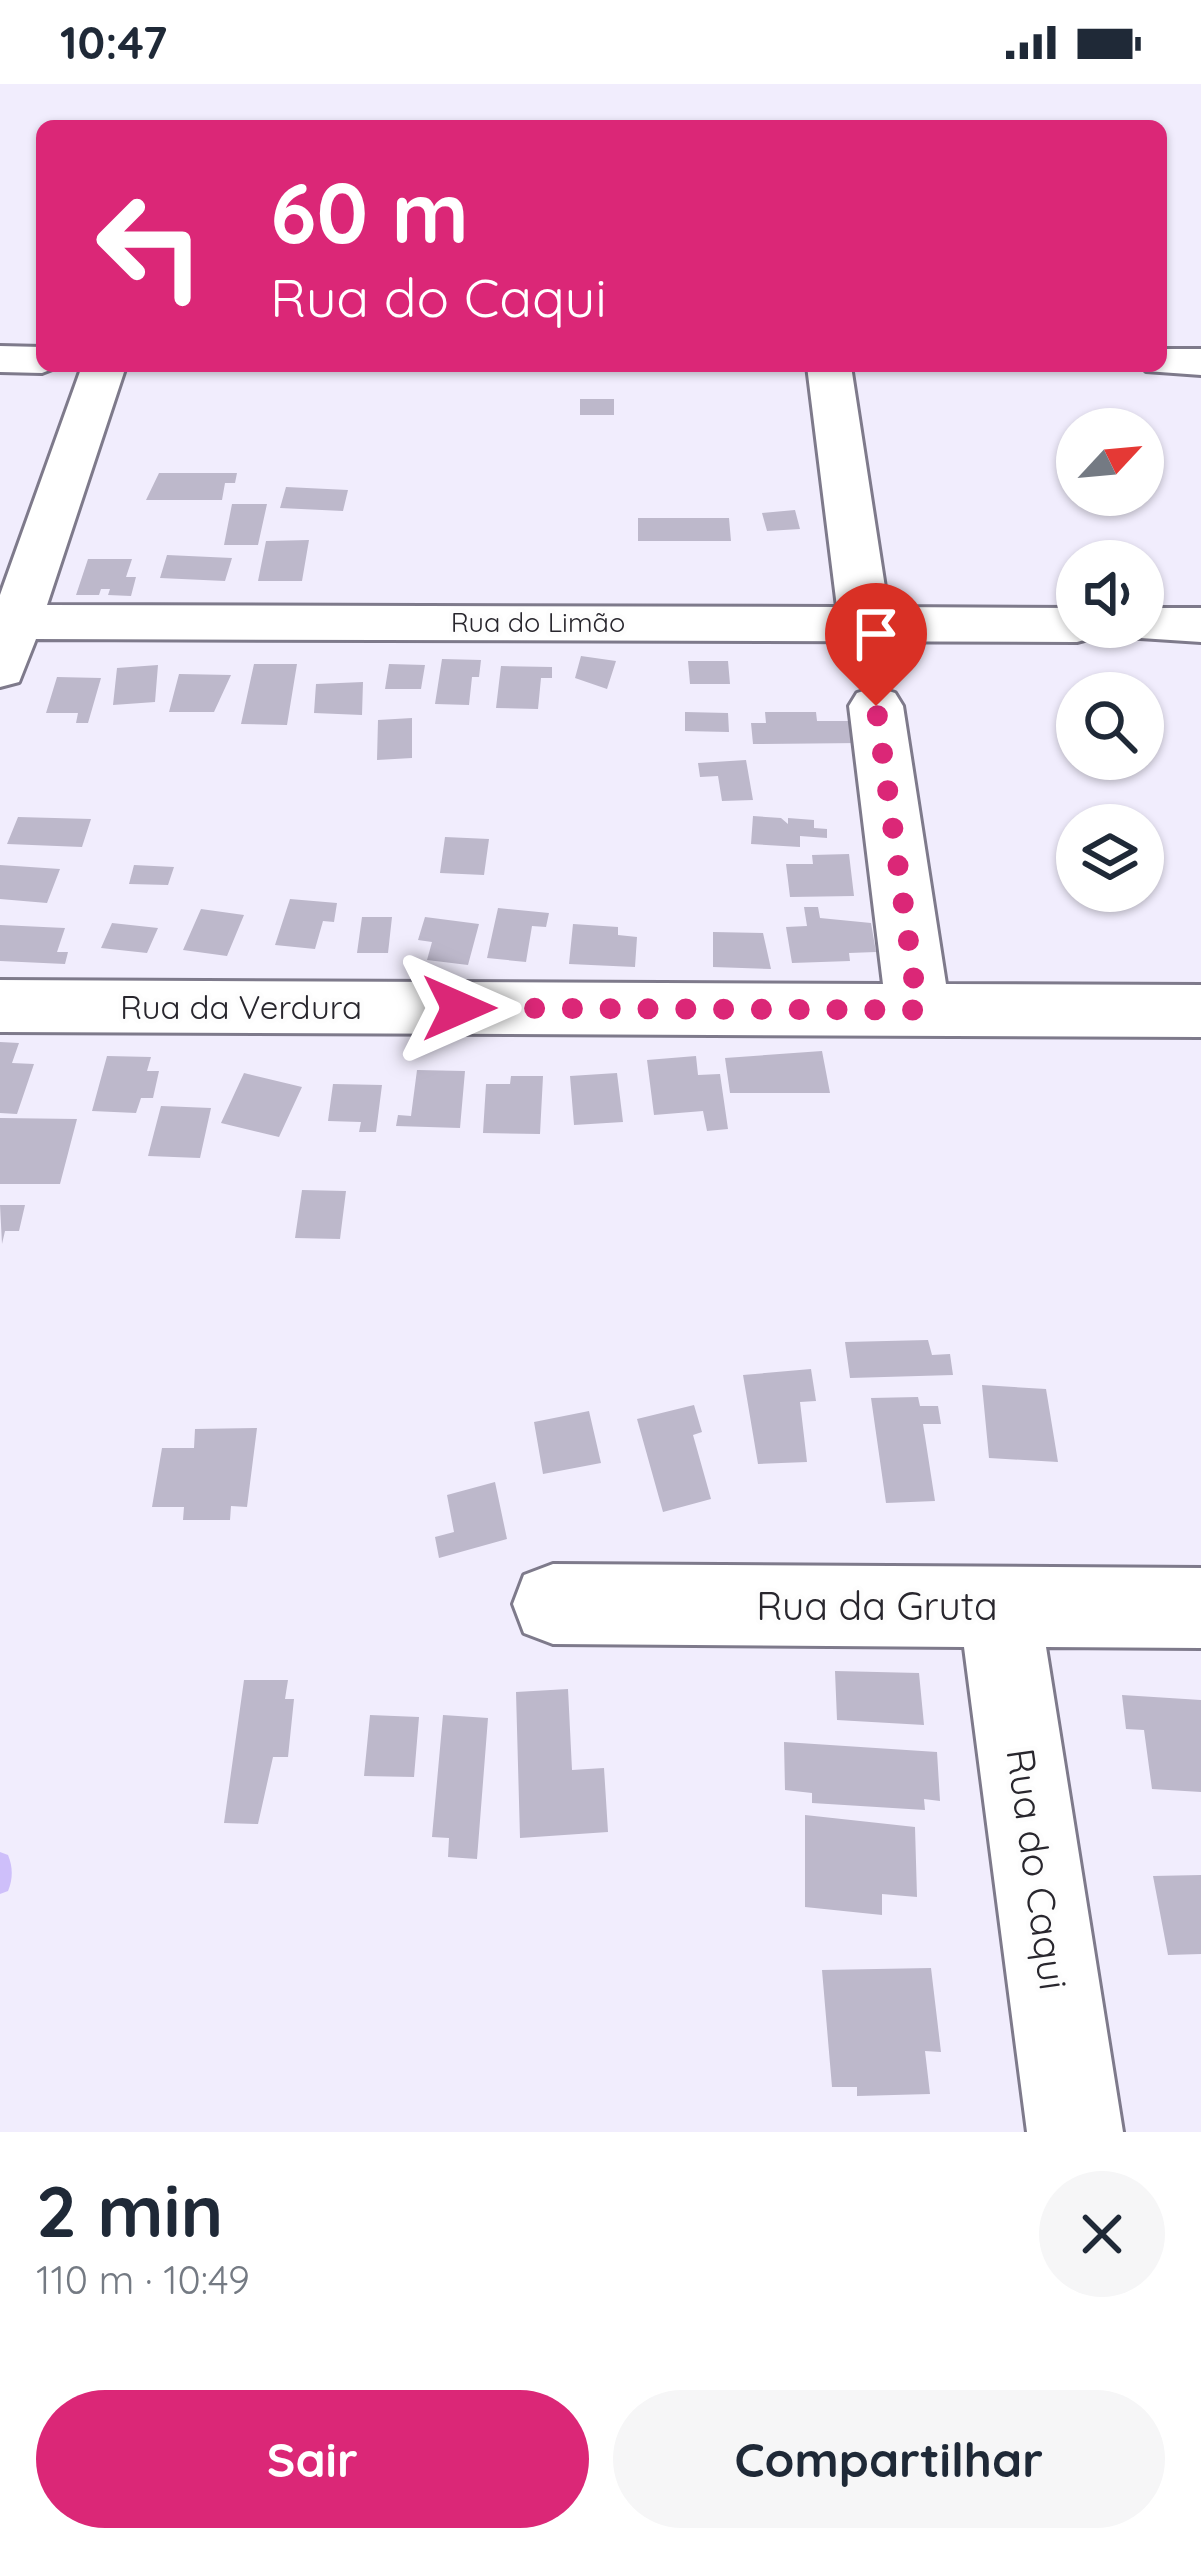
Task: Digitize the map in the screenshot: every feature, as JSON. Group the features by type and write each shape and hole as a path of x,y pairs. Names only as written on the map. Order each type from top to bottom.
{"street":[{"path":"0,359 36,360"},
{"path":"1167,362 1201,362"},
{"path":"5,638 102,372"},
{"path":"830,372 865,624"},
{"name":"Rua do Limão","path":"5,638 1056,625"},
{"path":"1164,625 1201,625"},
{"path":"876,706 918,1010"},
{"name":"Rua da Verdura","path":"0,1006 1201,1011"},
{"name":"Rua da Gruta","path":"553,1604 1201,1608"},
{"name":"Rua do Caqui","path":"999,1607 1075,2132"}],"building":[{"path":"580,399 614,399 614,415 580,415"},
{"path":"159,473 237,473 235,483 225,483 222,500 146,500"},
{"path":"286,487 348,490 343,511 280,508"},
{"path":"232,504 267,504 258,545 224,545"},
{"path":"795,510 800,529 767,531 762,513"},
{"path":"638,518 729,518 731,541 638,541"},
{"path":"309,540 302,581 258,581 266,541"},
{"path":"167,555 232,558 225,581 160,578"},
{"path":"88,559 132,559 126,577 136,577 131,596 108,595 110,589 101,589 99,595 76,595"},
{"path":"581,656 616,661 607,689 575,678"},
{"path":"442,659 481,660 479,677 472,677 469,705 435,704"},
{"path":"688,661 728,661 730,684 690,684"},
{"path":"254,664 297,664 287,725 241,724"},
{"path":"389,664 425,665 421,689 385,689"},
{"path":"158,665 155,702 113,705 117,668"},
{"path":"501,666 552,667 552,678 541,678 538,709 496,708"},
{"path":"179,674 231,675 214,712 169,712"},
{"path":"57,677 101,678 88,723 76,723 78,713 46,713"},
{"path":"363,682 362,715 314,713 316,684"},
{"path":"685,712 728,713 729,732 685,731"},
{"path":"765,712 816,712 817,721 857,721 860,743 753,744 751,723 766,723"},
{"path":"412,718 412,758 377,760 378,720"},
{"path":"746,760 753,800 722,801 718,776 700,777 698,763"},
{"path":"753,816 781,818 788,824 788,818 814,820 814,828 827,829 827,838 800,836 800,847 751,844"},
{"path":"18,817 91,819 82,847 7,844"},
{"path":"445,837 489,839 484,875 440,873"},
{"path":"849,854 854,896 790,897 786,864 813,864 812,855"},
{"path":"0,865 60,869 47,903 0,899"},
{"path":"134,865 174,867 168,885 129,884"},
{"path":"290,899 337,903 334,922 323,921 315,949 275,945"},
{"path":"804,907 818,907 820,918 871,923 876,952 849,953 850,961 792,963 786,927 807,926"},
{"path":"498,908 549,913 546,927 532,926 526,962 487,958"},
{"path":"201,909 244,915 227,956 183,950"},
{"path":"362,917 392,917 388,953 357,953"},
{"path":"425,917 479,924 468,965 427,960 432,942 418,940"},
{"path":"112,923 158,928 147,953 101,948"},
{"path":"573,924 618,927 618,935 637,937 635,967 569,964"},
{"path":"0,925 65,928 57,952 68,952 65,964 0,961"},
{"path":"713,932 763,933 771,969 713,967"},
{"path":"0,1042 19,1043 12,1063 34,1064 17,1114 0,1113"},
{"path":"822,1051 830,1093 730,1093 725,1058"},
{"path":"107,1056 151,1057 147,1071 159,1071 153,1098 141,1098 136,1113 92,1111"},
{"path":"696,1056 698,1075 720,1074 728,1129 707,1131 703,1111 654,1115 647,1060"},
{"path":"417,1070 465,1071 460,1128 396,1126 398,1115 411,1116"},
{"path":"244,1073 302,1087 279,1137 221,1123"},
{"path":"617,1073 623,1122 574,1125 570,1076"},
{"path":"511,1076 543,1076 540,1134 483,1133 486,1084 510,1084"},
{"path":"333,1084 382,1085 376,1132 359,1132 361,1122 328,1121"},
{"path":"161,1106 211,1108 200,1158 148,1156"},
{"path":"0,1118 77,1119 60,1184 0,1184"},
{"path":"302,1190 346,1191 340,1239 295,1238"},
{"path":"0,1205 25,1205 19,1231 5,1231 2,1244"},
{"path":"928,1340 932,1355 950,1354 953,1375 850,1378 845,1342"},
{"path":"811,1369 816,1401 800,1402 807,1462 758,1464 743,1375"},
{"path":"982,1385 1046,1389 1058,1462 989,1458"},
{"path":"918,1397 920,1406 938,1406 941,1424 923,1424 935,1501 886,1503 871,1398"},
{"path":"694,1405 702,1432 693,1435 711,1499 663,1512 637,1419"},
{"path":"589,1411 601,1463 543,1474 534,1422"},
{"path":"257,1428 247,1507 231,1506 230,1520 183,1520 184,1507 152,1507 162,1448 194,1448 195,1429"},
{"path":"495,1482 507,1539 439,1558 435,1537 454,1532 447,1495"},
{"path":"835,1671 919,1673 924,1725 837,1720"},
{"path":"244,1680 288,1680 285,1699 294,1699 288,1757 273,1757 258,1824 224,1823"},
{"path":"568,1689 572,1770 604,1768 608,1832 520,1838 516,1692"},
{"path":"1122,1695 1201,1700 1201,1792 1152,1789 1144,1730 1126,1729"},
{"path":"370,1715 419,1717 414,1777 364,1776"},
{"path":"443,1715 488,1718 477,1859 448,1857 449,1838 432,1837"},
{"path":"784,1742 937,1752 940,1801 924,1799 925,1810 812,1803 812,1793 785,1790"},
{"path":"805,1815 915,1827 917,1897 882,1894 882,1915 805,1907"},
{"path":"1201,1875 1201,1954 1168,1955 1153,1876"},
{"path":"931,1968 941,2052 925,2051 930,2094 857,2096 857,2087 832,2087 822,1970"}],"waterway":[{"path":"0,1863 0,1883"}],"route":[{"path":"459,1008 918,1010 876,706"}]}
